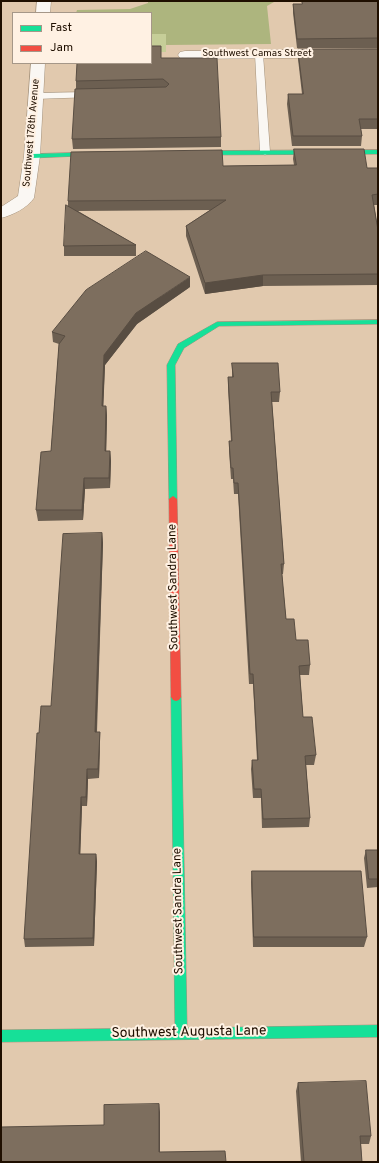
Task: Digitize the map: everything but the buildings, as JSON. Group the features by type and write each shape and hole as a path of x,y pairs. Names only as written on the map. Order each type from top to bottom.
{"street":[{"path":"43,12 44,1"},
{"name":"Southwest Camas Street","path":"185,55 378,53"},
{"name":"Southwest 178th Avenue","path":"1,213 26,198 32,156 38,64"},
{"path":"185,153 378,152"},
{"path":"32,156 113,154"},
{"name":"Southwest Sandra Lane","path":"181,1033 171,365 181,346 217,324 378,322"},
{"name":"Southwest Augusta Lane","path":"1,1036 378,1030"}],"lane":[{"path":"259,54 265,152"},
{"path":"35,96 103,95"}],"green space":[{"path":"148,1 274,2 267,6 271,44 166,45 166,34 152,34 152,12 76,12 77,10 130,9 148,3"},
{"path":"152,34 166,34 166,52 152,52"}],"traffic: fast":[{"path":"193,153 378,152"},
{"path":"32,156 101,154"},
{"path":"173,499 171,365 181,346 217,324 378,322"},
{"path":"176,697 181,1033"},
{"path":"1,1036 378,1031"}],"traffic: jam":[{"path":"173,499 176,697"}]}
